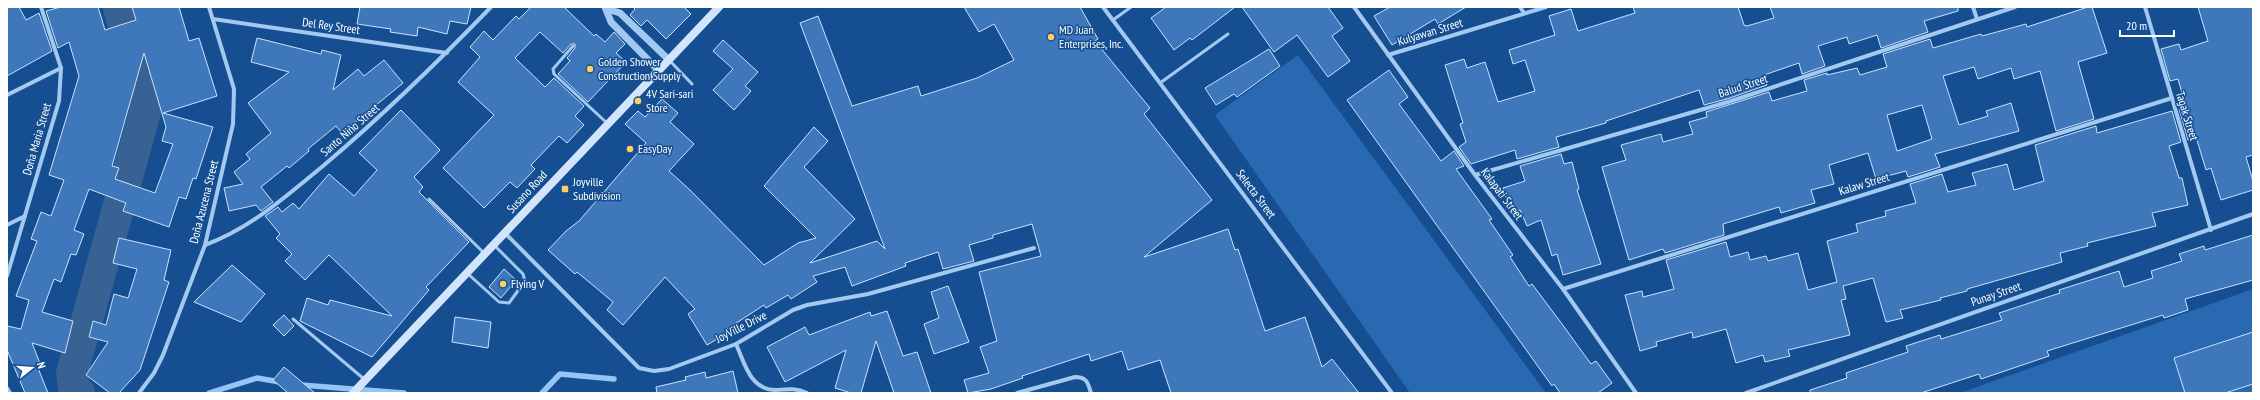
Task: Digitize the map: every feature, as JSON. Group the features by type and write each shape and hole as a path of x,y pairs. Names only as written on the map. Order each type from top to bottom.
{"main road":[{"name":"Susano Road","path":"353,393 719,7"}],"street":[{"name":"Doña Maria Street","path":"7,276 59,101 61,68 41,7"},
{"name":"Doña Azucena Street","path":"139,393 154,373 163,355 205,245 233,124 235,107 234,89 229,68 209,7"},
{"name":"Santo Niño Street","path":"205,245 243,228 279,202 372,124 447,53 491,7"},
{"name":"Selecta Street","path":"1103,7 1392,393"},
{"name":"Kalapati Street","path":"1354,7 1475,175 1563,289 1636,393"},
{"path":"1520,7 1524,13"},
{"name":"Kulyawan Street","path":"1388,55 1546,7"},
{"path":"1973,7 1977,19"},
{"name":"Balud Street","path":"1475,175 1728,102 2015,7"},
{"name":"Tagak Street","path":"2145,7 2211,230"},
{"path":"606,8 620,12 669,60"},
{"path":"606,8 611,22 659,71"},
{"name":"Del Rey Street","path":"213,19 447,53"},
{"path":"7,95 61,68"},
{"name":"Kalaw Street","path":"1563,289 2172,98"},
{"name":"Punay Street","path":"1746,393 2253,214"},
{"path":"7,225 25,216"},
{"name":"JoyVille Drive","path":"505,233 639,368 654,371 669,369 736,344 793,310 807,305 868,294 1034,248"},
{"path":"736,344 752,379 759,387 770,390 798,389 807,393"},
{"path":"1017,393 1075,377 1082,377 1088,382 1091,393"},
{"path":"7,388 10,393"}],"lane":[{"path":"1113,20 1130,7"},
{"path":"1160,83 1228,34"},
{"path":"573,46 553,70 554,74 608,124"},
{"path":"669,60 692,84"},
{"path":"429,199 485,254"},
{"path":"467,273 499,302 509,303 525,281 523,274 494,244"},
{"path":"293,319 366,380"}],"shaded area":[{"path":"1298,55 1546,393 1410,393 1215,115"},
{"path":"2253,289 2253,393 1960,393"}],"building":[{"path":"7,7 19,7 26,20 39,13 52,51 7,76"},
{"path":"61,7 98,7 105,30 136,20 132,7 179,7 189,41 199,38 217,96 163,113 213,127 196,179 193,178 186,199 179,197 169,227 123,211 126,203 89,189 74,230 84,234 76,255 71,254 61,282 54,279 42,312 73,321 65,353 32,343 41,366 38,368 48,393 25,393 7,350 7,326 21,329 29,300 16,296 37,241 31,239 41,212 51,216 64,180 49,175 79,76 69,42 58,48 46,11","holes":["144,53 166,127 162,141 173,144 155,193 115,179 119,168 112,166"]},
{"path":"360,7 471,7 467,24 450,21 447,34 418,27 417,36 390,32 391,29 357,24"},
{"path":"531,7 564,7 594,36 596,34 605,42 614,32 625,44 616,53 626,62 588,102 558,74 570,61 567,58 575,48 575,44 571,44 563,53 540,32 515,58 545,87 554,78 584,106 575,116 584,125 567,143 559,136 531,165 535,169 517,188 510,182 484,208 443,168 494,115 458,82 480,57 470,47 484,31 493,40 516,16 519,19"},
{"path":"633,7 684,7 691,14 666,39 647,20 641,26 630,15 635,9"},
{"path":"964,7 1080,7 1098,39 1095,41 1150,108 1144,114 1212,200 1144,257 1228,229 1235,250 1238,249 1265,331 1305,317 1322,367 1332,359 1359,393 1171,393 1160,360 1128,370 1122,351 1091,361 1089,354 1022,376 1023,378 991,389 968,393 964,380 989,373 980,347 997,341 979,272 1041,256 1032,224 993,235 993,238 969,245 974,261 943,269 938,252 905,263 906,266 852,286 845,267 813,276 817,282 791,299 788,295 766,308 764,305 727,329 729,332 707,345 688,314 695,309 665,277 623,325 607,310 613,302 577,272 575,274 548,250 566,231 579,221 646,143 625,124 638,111 645,117 662,99 678,113 670,122 694,144 669,171 690,190 764,265 798,243 816,238 764,186 814,127 828,141 804,167 855,219 810,263 877,241 885,249 800,23 818,16 852,106 918,86 921,96 977,78 1014,60 994,24 979,32"},
{"path":"1166,7 1235,7 1192,40 1190,38 1174,50 1151,18"},
{"path":"1242,7 1328,7 1343,28 1332,36 1350,61 1328,77 1297,35 1274,52"},
{"path":"1390,7 1466,7 1438,24 1435,19 1392,45 1374,16"},
{"path":"1633,7 1738,7 1744,25 1747,26 1774,18 1770,7 1958,7 1958,11 1924,21 1928,32 1881,48 1877,35 1849,44 1847,37 1818,46 1825,66 1802,74 1799,63 1764,75 1767,85 1727,99 1704,105 1699,90 1606,121 1606,123 1556,137 1559,147 1517,159 1515,150 1471,164 1459,147 1466,142 1460,124 1463,123 1445,65 1464,59 1467,68 1485,62 1498,102 1535,91 1525,60 1513,64 1509,50 1555,35 1549,16 1571,9 1578,31 1635,13"},
{"path":"2092,7 2107,53 2078,62 2094,119 2056,131 2040,71 2014,79 2011,68 1978,79 1974,67 1943,76 1959,125 1988,116 1986,111 2011,103 2019,131 1935,154 1940,167 1908,177 1906,171 1876,179 1868,153 1829,165 1834,184 1811,190 1815,203 1781,213 1779,207 1723,224 1724,235 1665,253 1663,249 1629,260 1602,167 1626,160 1621,145 1661,134 1663,142 1693,134 1689,122 1707,117 1706,112 1769,92 1772,101 1807,91 1804,80 1827,73 1827,75 1857,68 1860,75 1887,67 1883,54 1930,39 1933,48 1981,34 1982,36 2026,24 2027,27","holes":["1922,105 1932,139 1897,151 1887,115"]},
{"path":"2198,7 2253,7 2253,155 2246,157 2253,181 2253,190 2221,200 2211,168 2206,170 2196,137 2188,140 2179,109 2186,107 2178,79 2170,81 2161,49 2179,44 2181,50 2208,41"},
{"path":"257,38 321,54 322,50 341,55 333,90 358,69 364,76 384,60 403,83 342,133 336,126 308,149 309,151 289,168 287,166 261,187 273,202 261,211 256,205 229,211 224,188 243,184 234,172 250,159 246,154 271,133 248,103 289,72 251,62"},
{"path":"723,40 758,72 745,86 751,91 734,110 713,90 733,69 713,51"},
{"path":"1269,49 1280,66 1237,97 1234,94 1216,105 1205,88"},
{"path":"1389,70 1408,97 1399,104 1441,161 1454,151 1464,166 1456,169 1492,219 1489,220 1513,255 1510,257 1529,286 1532,284 1591,364 1596,361 1612,383 1598,393 1560,393 1554,384 1552,386 1347,100"},
{"path":"401,110 440,150 414,177 423,187 419,192 469,242 426,287 429,290 372,357 300,321 307,298 328,305 330,300 392,316 329,255 305,280 285,261 292,254 276,238 280,234 265,216 278,207 282,212 293,203 299,209 329,174 354,196 377,170 359,153"},
{"path":"2172,111 2181,142 2169,146 2179,178 2182,178 2188,205 2152,213 2156,226 2087,243 2088,246 2060,253 2062,262 1967,289 1967,291 1940,298 1941,300 1900,310 1903,318 1886,322 1873,278 1843,286 1846,299 1841,300 1850,335 1788,350 1790,356 1765,362 1763,355 1736,363 1726,329 1693,338 1692,332 1656,342 1657,346 1640,351 1625,295 1642,291 1643,297 1674,289 1666,260 1726,242 1730,257 1748,252 1750,260 1766,256 1768,261 1798,253 1808,290 1837,282 1827,241 1858,232 1856,224 1886,216 1885,211 1916,203 1910,184 1942,174 1948,192 1976,185 1972,173 2007,164 2014,190 2044,181 2035,145 2096,126 2097,133"},
{"path":"1561,154 1564,164 1572,162 1579,189 1577,190 1601,264 1563,275 1557,254 1552,256 1541,220 1527,226 1520,210 1511,213 1503,188 1525,181 1520,166"},
{"path":"2253,235 2253,280 2185,299 2188,310 2164,318 2163,315 2047,351 2049,356 1981,379 1979,374 1921,393 1810,393 1810,390 1847,378 1846,373 1908,352 1906,346 1940,335 1941,339 2002,320 1999,313 2060,293 2059,290 2119,271 2124,287 2153,278 2151,271 2182,261 2179,254 2204,246 2205,250"},
{"path":"119,238 171,250 164,280 169,282 140,370 119,393 110,393 86,375 108,342 89,337 93,321 106,325 114,294 128,298 137,269 113,263"},
{"path":"232,265 265,294 241,322 194,302"},
{"name":"Flying V","path":"504,269 516,280 501,298 489,287"},
{"path":"948,286 969,342 934,354 924,324 939,318 931,292"},
{"path":"887,311 903,356 917,352 931,393 894,393 876,341 861,393 851,393 835,388 846,350 785,382 767,347 805,327 809,335 870,312 871,316"},
{"path":"284,315 294,326 284,336 273,325"},
{"path":"455,317 491,322 488,348 452,342"},
{"path":"2253,332 2253,384 2225,393 2185,393 2174,358"},
{"path":"284,367 315,393 288,393 273,380"},
{"path":"733,371 738,393 657,393 656,387 686,380 685,377 705,372 706,378"}],"waterway":[{"path":"79,393 74,389 72,373 146,109 119,7"},
{"path":"542,393 560,374 614,379"},
{"path":"209,393 257,378 280,382"},
{"path":"301,385 404,393"}],"place":[{"name":"MD Juan Enterprises, Inc.","path":"1051,37"},
{"name":"Golden Shower Construction Supply","path":"590,69"},
{"name":"4V Sari-sari Store","path":"638,101"},
{"name":"EasyDay","path":"630,149"},
{"name":"Joyville Subdivision","path":"565,189"},
{"name":"Flying V","path":"503,284"}]}
